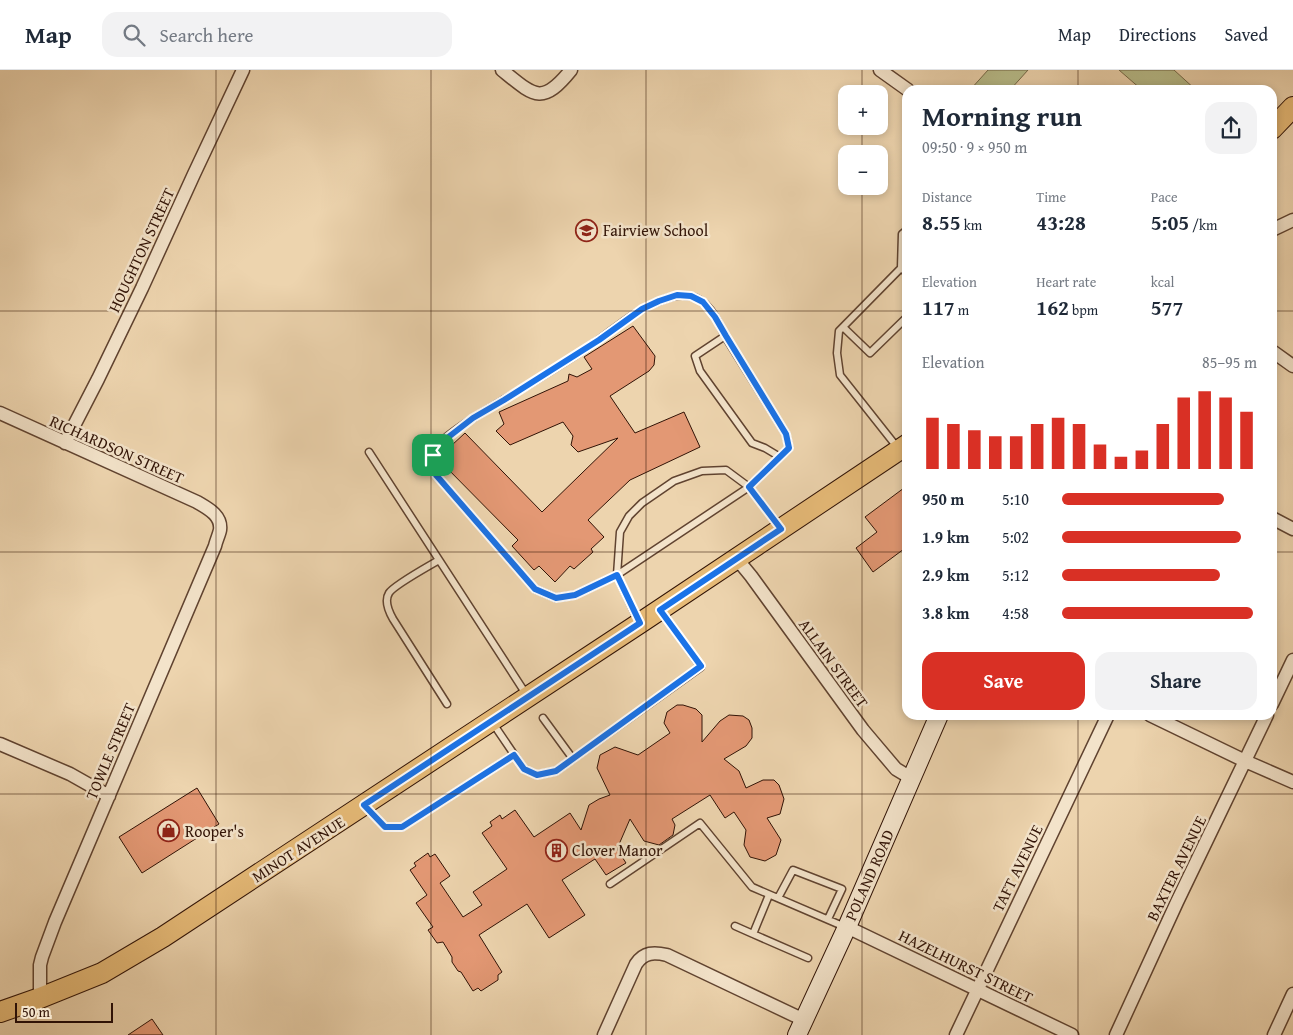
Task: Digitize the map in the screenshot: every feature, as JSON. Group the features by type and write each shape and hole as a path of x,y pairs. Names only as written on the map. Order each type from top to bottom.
{"main road":[{"path":"1277,124 1293,107"},
{"name":"MINOT AVENUE","path":"0,1012 102,973 127,960 492,721 902,448"}],"street":[{"name":"HOUGHTON STREET","path":"66,443 142,288 243,70"},
{"path":"502,70 522,86 535,93 545,93 554,88 571,70"},
{"path":"880,70 902,86"},
{"path":"1277,228 1293,220"},
{"path":"1277,355 1293,366"},
{"name":"RICHARDSON STREET","path":"0,413 197,502 213,512 218,519"},
{"name":"TOWLE STREET","path":"40,998 39,977 42,957 55,922 215,546 220,529 218,519"},
{"path":"1277,521 1293,529"},
{"name":"ALLAIN STREET","path":"737,559 863,730 896,769 911,778"},
{"path":"1277,694 1293,660"},
{"name":"POLAND ROAD","path":"800,1027 847,927 937,720"},
{"name":"TAFT AVENUE","path":"956,1035 1106,720"},
{"path":"1160,720 1293,782"},
{"name":"BAXTER AVENUE","path":"1116,1035 1177,902 1266,720"},
{"path":"0,744 70,774 109,796"},
{"name":"HAZELHURST STREET","path":"847,927 1072,1035"},
{"path":"604,1035 636,964 646,954 659,953 667,955 800,1027"},
{"path":"1274,1035 1293,994"}],"lane":[{"path":"902,234 901,268 839,331 837,353 840,375 902,445"},
{"path":"677,295 691,296 703,302 715,317 786,434 789,448 780,456 749,487 617,575 575,595 556,598 535,589 431,467 433,455 442,442 473,418 599,340 642,309 677,295"},
{"path":"842,328 870,354 902,322"},
{"path":"726,336 695,356 700,371 752,443 780,456"},
{"path":"369,452 528,697"},
{"path":"640,623 617,575 620,532 629,516 642,503 674,480 702,470 726,470 749,487 781,529"},
{"path":"439,560 396,587 389,594 387,602 388,610 448,704"},
{"path":"492,721 524,769 537,775 556,771 701,666 660,610"},
{"path":"544,718 573,759"},
{"path":"364,805 385,827 402,827 514,755"},
{"path":"610,884 700,823 752,887 847,927"},
{"path":"778,898 793,870 842,889 828,919"},
{"path":"753,934 769,895"},
{"path":"735,926 808,958"}],"green space":[{"path":"988,70 1028,70 1014,85 974,85"},
{"path":"1119,70 1174,70 1190,85 1136,85"}],"building":[{"path":"633,326 655,356 654,365 649,371 610,396 635,433 684,412 700,447 630,480 588,520 604,537 591,549 593,552 574,569 570,566 555,582 539,566 534,570 512,546 518,540 438,458 465,433 542,512 618,438 578,452 571,445 573,436 563,422 510,445 496,431 504,424 499,412 568,381 569,374 577,377 592,369 584,357"},
{"path":"902,489 902,550 873,572 856,548 877,532 865,517"},
{"name":"Clover Manor","path":"677,705 696,709 702,715 702,742 720,721 729,715 743,716 749,720 752,728 752,738 746,746 724,759 739,771 746,788 763,780 774,780 779,785 784,799 780,814 767,818 781,840 776,855 765,861 750,857 744,845 746,830 734,812 725,818 710,795 672,819 675,825 673,835 659,845 644,841 630,819 617,849 626,863 606,875 595,859 562,880 585,915 549,938 527,904 479,935 502,972 498,975 498,980 481,991 478,988 473,991 452,962 452,957 443,942 437,943 428,930 433,927 416,903 427,895 410,870 416,866 414,863 428,853 430,857 435,854 450,876 440,883 463,917 482,905 473,892 507,869 482,833 492,826 490,822 500,815 502,819 515,810 534,837 570,813 581,830 589,805 610,795 597,768 600,755 615,747 638,755 670,733 664,723 667,712"},
{"name":"Rooper's","path":"197,788 219,824 142,873 119,837"},
{"path":"152,1019 163,1035 128,1035"}],"place":[{"name":"Fairview School","path":"587,230"},
{"name":"Rooper's","path":"169,831"},
{"name":"Clover Manor","path":"556,850"}],"route":[{"path":"677,295 691,296 703,302 715,317 786,434 789,448 749,487 781,529 660,610 701,666 556,771 537,775 524,769 514,755 402,827 385,827 364,805 640,623 617,575 575,595 556,598 535,589 436,475 431,467 433,455 442,442 473,418 599,340 642,309 677,295"}]}
